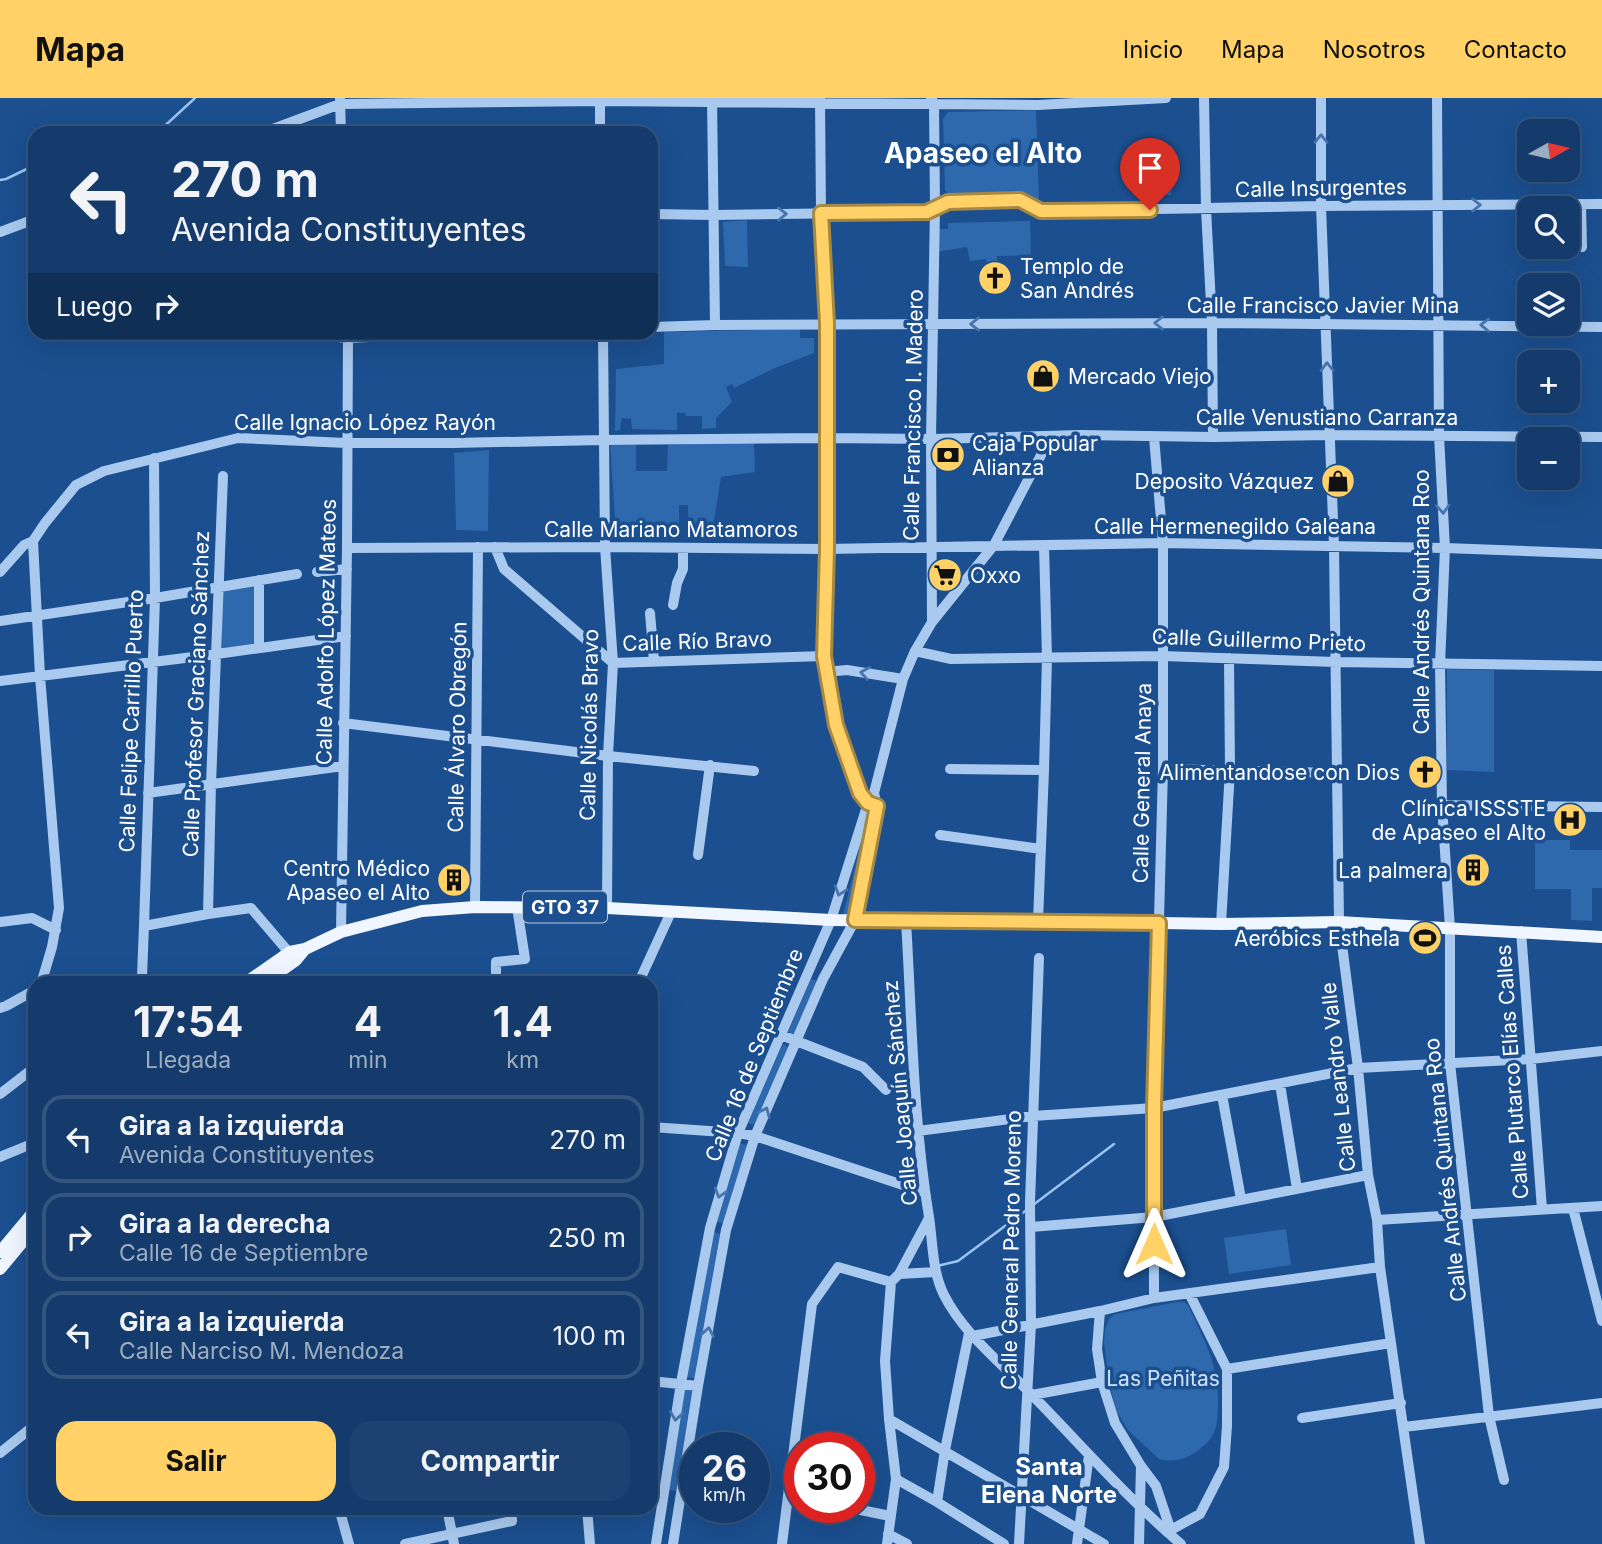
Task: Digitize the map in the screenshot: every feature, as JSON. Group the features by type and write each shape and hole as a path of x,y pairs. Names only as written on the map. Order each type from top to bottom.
{"main road":[{"name":"GTO 37","path":"258,976 341,932 422,911 475,907 607,908 831,920 1222,924 1339,922 1602,937"},
{"name":"GTO 37","path":"271,976 293,956"},
{"path":"0,1252 28,1218"},
{"path":"0,1269 28,1235"}],"street":[{"path":"279,126 340,101 932,101 1038,105 1050,101 1166,98"},
{"path":"1204,98 1213,437"},
{"name":"Calle Leandro Valle","path":"1321,98 1321,206 1334,546 1339,922 1358,1068 1368,1175 1377,1220 1380,1267 1420,1544"},
{"name":"Calle Andrés Quintana Roo","path":"1437,98 1437,324 1445,548 1440,664 1442,805 1450,929 1450,1063 1489,1416 1504,1480"},
{"path":"600,100 600,126"},
{"path":"712,100 715,325"},
{"path":"340,101 341,126"},
{"path":"820,101 821,213 827,324 824,656 836,725 860,793 873,805"},
{"name":"Calle Francisco I. Madero","path":"932,101 935,208 931,439 932,622"},
{"name":"Calle Insurgentes","path":"658,214 927,212 948,202 1020,200 1041,211 1602,204"},
{"path":"1581,204 1582,247"},
{"path":"0,232 28,222"},
{"name":"Calle Francisco Javier Mina","path":"658,327 1212,323 1602,327"},
{"name":"Calle Adolfo López Mateos","path":"341,932 348,340"},
{"name":"Calle Nicolás Bravo","path":"603,340 605,547 613,663 608,756 607,908"},
{"name":"Calle Venustiano Carranza","path":"1051,436 1602,436"},
{"name":"Calle Ignacio López Rayón","path":"0,572 24,545 33,541 76,485 104,471 238,438 346,443 453,443 1051,436"},
{"name":"Calle 16 de Septiembre","path":"691,1432 726,1230 755,1136 823,979 855,920 874,793 903,679 932,622 994,545 1051,436"},
{"name":"Calle General Anaya","path":"1154,437 1163,544 1163,769 1154,1108 1154,1298"},
{"name":"Calle Felipe Carrillo Puerto","path":"142,976 155,598 154,458"},
{"name":"Calle Profesor Graciano Sánchez","path":"208,914 223,476"},
{"path":"33,541 40,676 59,908 43,976"},
{"name":"Calle Hermenegildo Galeana","path":"994,545 1334,546 1602,554"},
{"name":"Calle Mariano Matamoros","path":"347,548 827,549 994,545"},
{"path":"1038,921 1047,658 1044,545"},
{"name":"Calle Álvaro Obregón","path":"475,907 478,547"},
{"name":"Calle Río Bravo","path":"495,547 503,569 613,663 824,656"},
{"path":"673,605 683,569 683,548"},
{"path":"317,572 347,569"},
{"path":"0,621 297,574"},
{"path":"259,580 259,648"},
{"path":"650,613 654,661"},
{"path":"0,681 346,636"},
{"name":"Calle Guillermo Prieto","path":"915,651 951,659 1162,656 1602,666"},
{"path":"1222,924 1230,770 1229,658"},
{"path":"826,672 847,670 903,679"},
{"path":"344,723 754,771"},
{"path":"698,855 710,765"},
{"path":"148,793 343,766"},
{"path":"950,769 1044,769"},
{"path":"1163,769 1337,773"},
{"name":"Calle 16 de Septiembre","path":"656,1544 681,1383 710,1228 738,1133 831,920 873,805"},
{"path":"1442,805 1602,807"},
{"path":"940,835 1041,849"},
{"path":"496,976 496,962 525,959 517,906"},
{"path":"144,926 251,908 293,956"},
{"path":"642,976 671,912"},
{"path":"0,922 32,918 56,930"},
{"name":"Calle Joaquín Sánchez","path":"887,1539 896,1479 885,1361 895,1278 929,1217 918,1131 906,921"},
{"name":"Calle Plutarco Elías Calles","path":"1521,931 1542,1209"},
{"name":"Calle General Pedro Moreno","path":"1019,1544 1030,1392 1030,1202 1039,958"},
{"path":"808,972 823,979"},
{"path":"0,1008 28,994"},
{"path":"781,1035 863,1067 886,1090"},
{"path":"918,1131 1033,1116 1154,1108 1358,1068 1531,1059 1602,1051"},
{"path":"0,1094 28,1072"},
{"path":"1280,1084 1297,1189"},
{"path":"1222,1095 1241,1199"},
{"path":"658,1127 755,1136 924,1192"},
{"path":"0,1157 28,1146"},
{"path":"1031,1227 1154,1217 1368,1175"},
{"path":"1377,1220 1602,1206"},
{"path":"1573,1208 1602,1321"},
{"path":"929,1217 936,1272 944,1295 971,1335 1030,1392 1140,1507 1181,1544"},
{"path":"710,1228 726,1230"},
{"path":"800,1432 812,1304 838,1267 895,1278 936,1272"},
{"path":"971,1335 1154,1298 1380,1267"},
{"path":"1169,1532 1200,1514 1224,1467 1227,1369 1189,1293"},
{"path":"1100,1311 1097,1349 1102,1382 1115,1423 1156,1486 1169,1532"},
{"path":"937,1502 945,1450 971,1335"},
{"path":"1227,1369 1391,1343"},
{"path":"658,1381 698,1386"},
{"path":"1030,1392 1102,1382"},
{"path":"1302,1418 1401,1402"},
{"path":"1404,1427 1602,1403"},
{"path":"889,1419 1104,1544"},
{"path":"0,1453 28,1431"},
{"path":"1077,1544 1089,1455"},
{"path":"1139,1544 1141,1466"},
{"path":"896,1479 1004,1544"},
{"path":"664,1499 679,1502"},
{"name":"Calle 16 de Septiembre","path":"673,1544 679,1508"},
{"path":"875,1513 890,1516"},
{"path":"341,1515 349,1544"},
{"path":"448,1515 454,1544"},
{"path":"405,1544 512,1521 512,1515"},
{"path":"588,1515 590,1544"},
{"path":"782,1544 787,1523"},
{"path":"887,1539 907,1544"}],"green space":[{"path":"1036,110 1039,204 1026,195 950,197 945,190 943,119 948,112"},
{"path":"1151,175 1172,176 1171,195 1150,194"},
{"path":"747,220 748,267 725,266 723,222"},
{"path":"1030,221 1031,255 997,256 997,267 988,269 986,259 970,261 967,247 936,252 935,229 948,229 948,223"},
{"path":"800,329 800,338 814,338 814,353 734,388 732,384 726,387 732,402 716,418 716,428 702,429 702,416 677,413 677,430 632,429 631,419 622,418 620,430 615,431 616,369 664,364 664,332"},
{"path":"754,442 755,472 721,477 711,540 689,540 688,505 679,505 679,529 675,529 675,538 616,534 610,444 636,445 636,471 667,471 668,445"},
{"path":"489,450 488,531 456,530 454,453"},
{"path":"258,584 258,645 222,652 221,590"},
{"path":"1447,669 1494,670 1494,772 1447,770"},
{"path":"870,817 871,826 851,916 843,915 866,821"},
{"path":"1535,840 1570,840 1570,850 1602,850 1602,888 1592,888 1592,921 1571,920 1571,889 1535,889"},
{"path":"811,979 817,981 794,1035 788,1032"},
{"path":"783,1044 788,1047 755,1125 748,1123"},
{"path":"739,1143 747,1145 724,1224 716,1221"},
{"path":"1286,1229 1291,1265 1229,1274 1224,1238"},
{"path":"714,1232 720,1234 694,1378 685,1377"},
{"name":"Las Peñitas","path":"1177,1302 1188,1305 1210,1354 1216,1378 1218,1407 1216,1426 1209,1440 1191,1455 1170,1461 1159,1459 1128,1430 1117,1412 1110,1388 1104,1342 1107,1324 1115,1314"},
{"path":"685,1387 692,1388 685,1432 679,1432 676,1491 669,1490"}],"waterway":[{"path":"165,126 195,98"},
{"path":"0,180 28,168"},
{"path":"1033,1205 1114,1144"},
{"path":"937,1266 958,1261 1028,1209"}],"place":[{"name":"Templo de San Andrés","path":"995,278"},
{"name":"Mercado Viejo","path":"1043,376"},
{"name":"Caja Popular Alianza","path":"948,455"},
{"name":"Deposito Vázquez","path":"1338,481"},
{"name":"Oxxo","path":"945,575"},
{"name":"Alimentandose con Dios","path":"1425,772"},
{"name":"Clínica ISSSTE de Apaseo el Alto","path":"1570,820"},
{"name":"La palmera","path":"1473,870"},
{"name":"Centro Médico Apaseo el Alto","path":"454,880"},
{"name":"Aeróbics Esthela","path":"1425,938"}],"district":[{"name":"Apaseo el Alto","path":"983,153"},
{"name":"Santa Elena Norte","path":"1049,1480"}],"route":[{"path":"1150,210 1041,211 1020,200 948,202 927,212 821,213 827,324 824,656 836,725 860,793 868,803 877,806 855,920 1159,923 1154,1108 1154,1244"}]}
